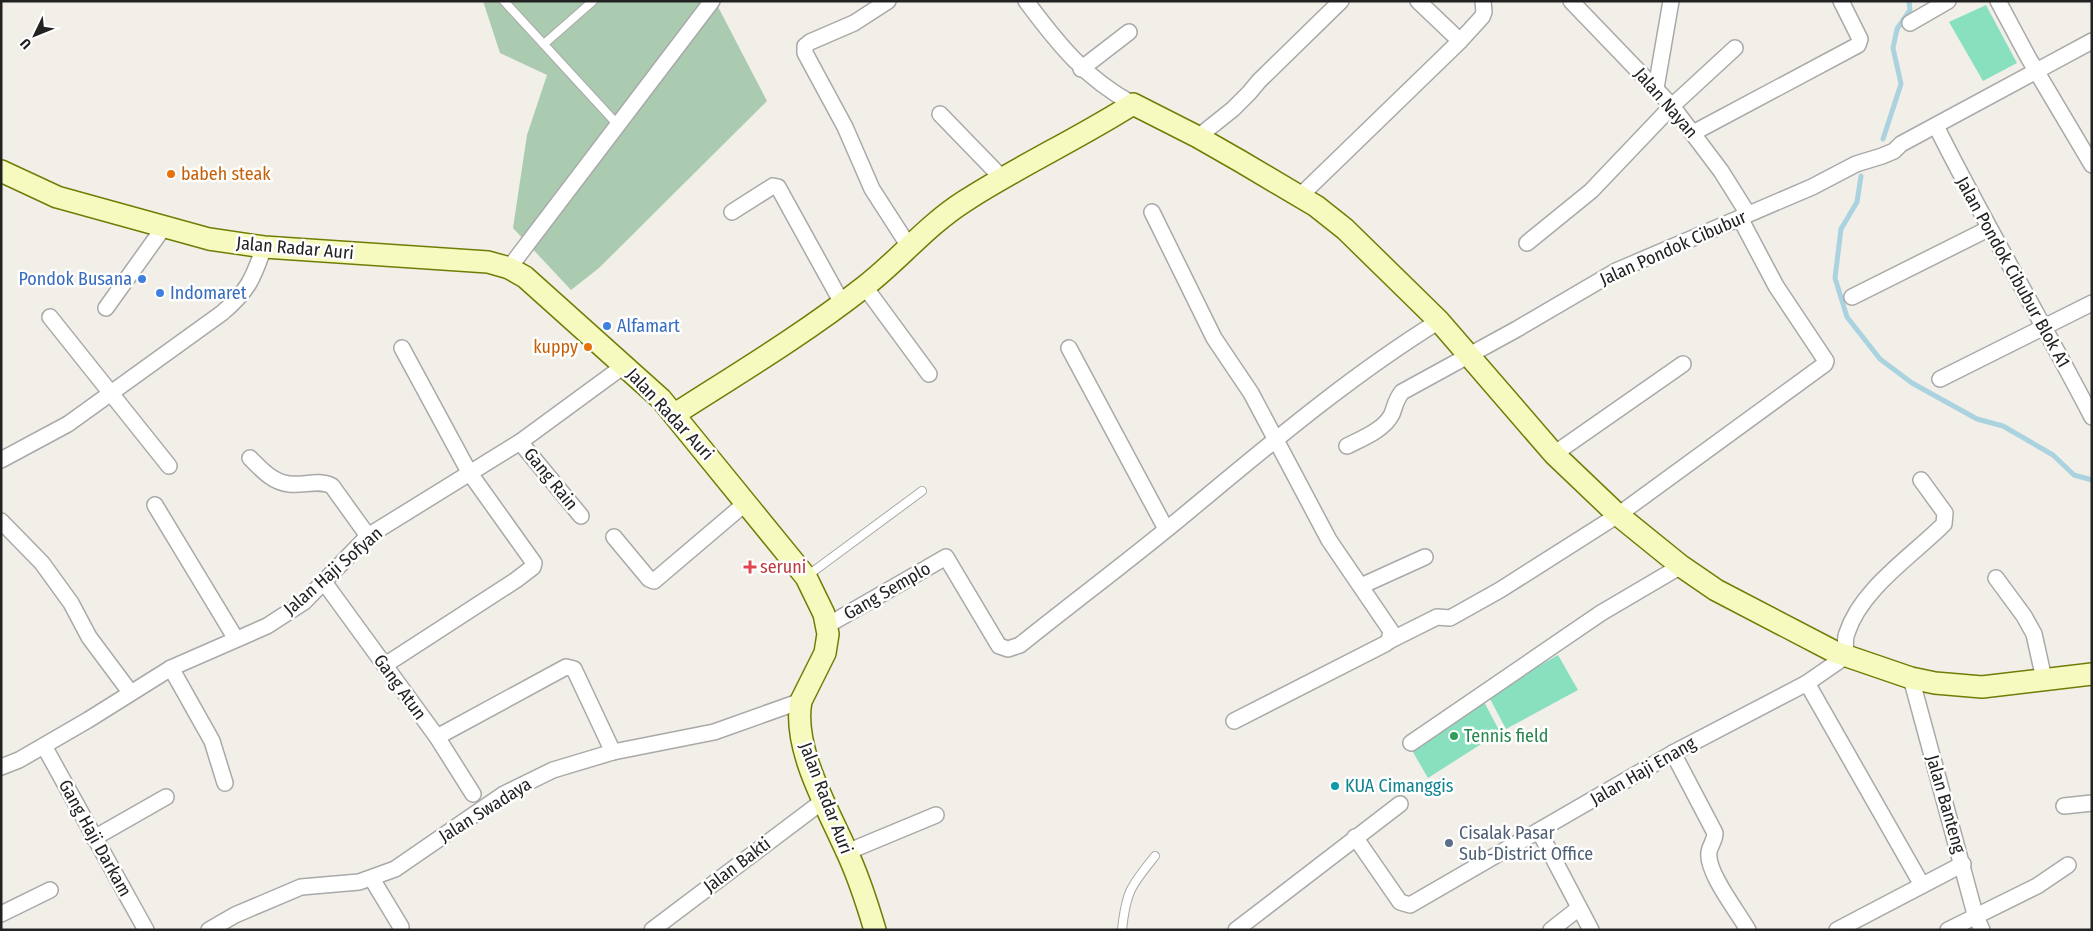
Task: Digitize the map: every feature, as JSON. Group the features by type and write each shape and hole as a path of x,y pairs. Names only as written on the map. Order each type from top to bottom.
{"street":[{"path":"509,268 712,1"},
{"path":"888,1 854,23 810,42 805,46 805,53 845,126 872,188 910,248"},
{"path":"1026,1 1081,69 1101,86 1198,137 1316,206 1345,229 1439,321 1554,454 1618,515 1682,566 1716,590 1763,616 1846,656 1911,678 1935,683 1982,686 2092,674"},
{"path":"1198,137 1249,94 1258,81 1341,1"},
{"path":"1418,1 1460,41"},
{"path":"1300,197 1460,41 1482,17 1484,12 1483,1"},
{"name":"Jalan Nayan","path":"1571,1 1672,106 1722,171 1776,286 1826,361 1825,364 1618,515"},
{"path":"1656,88 1671,1"},
{"path":"1693,134 1858,45 1860,39 1841,1"},
{"path":"1910,23 1948,1"},
{"path":"1998,1 2092,165"},
{"path":"1081,69 1129,32"},
{"name":"Jalan Pondok Cibubur","path":"1347,446 1380,428 1392,413 1397,398 1402,392 1616,271 1812,187 1856,164 1894,151 1901,144 2092,41"},
{"path":"1527,243 1591,191 1672,106 1735,48"},
{"path":"675,414 804,332 865,287 910,248 933,223 1003,179 1088,132 1133,104"},
{"path":"940,114 1003,179"},
{"name":"Jalan Pondok Cibubur Blok A1","path":"1936,126 1988,229 2044,326 2092,417"},
{"name":"Jalan Radar Auri","path":"8,175 57,197 209,239 264,247 488,262 509,268 542,290 586,334 625,365 675,414 806,577 820,603 828,625 825,653 801,701 800,731 823,801 847,852 875,930"},
{"path":"732,212 773,186 778,187 842,303"},
{"path":"1152,212 1214,338 1250,393 1329,540 1391,631 1389,641"},
{"path":"106,308 164,226"},
{"path":"1852,297 1988,229"},
{"path":"1,460 68,424 111,395 238,299 252,281 264,247"},
{"path":"865,287 929,374"},
{"path":"1940,379 2092,303"},
{"path":"50,317 169,466"},
{"path":"1069,348 1166,529 1275,438 1396,347 1439,321"},
{"path":"385,665 532,567 533,559 469,472 402,348"},
{"path":"1554,454 1683,364"},
{"name":"Jalan Haji Sofyan","path":"1,767 44,746 171,668 267,626 304,602 368,536 520,442 625,365"},
{"name":"Gang Rain","path":"520,442 581,516"},
{"path":"250,458 270,477 289,484 314,483 331,485 368,536"},
{"path":"1846,656 1846,635 1856,612 1871,592 1944,524 1945,513 1921,480"},
{"path":"614,537 649,578 654,581 747,502"},
{"path":"155,505 236,639"},
{"path":"1234,721 1437,617 1450,618 1466,610 1618,515"},
{"path":"1,521 48,571 71,603 89,637 130,692"},
{"name":"Gang Semplo","path":"828,625 946,557 999,646 1008,649 1020,644 1166,529"},
{"path":"1361,586 1425,557"},
{"path":"1411,743 1593,618 1682,566"},
{"path":"1996,578 2024,616 2034,634 2044,679"},
{"name":"Gang Atun","path":"324,582 437,738 473,794"},
{"name":"Jalan Haji Enang","path":"1356,837 1400,902 1414,903 1672,753 1807,683 1846,656"},
{"path":"437,738 566,666 574,669 613,752"},
{"path":"171,668 212,741 225,783"},
{"name":"Jalan Banteng","path":"1911,678 1963,864 1975,914 1982,930"},
{"path":"1807,683 1922,885"},
{"name":"Jalan Swadaya","path":"208,930 235,915 301,887 372,879 395,870 504,794 553,770 613,752 714,732 801,701"},
{"name":"Gang Haji Darkam","path":"44,746 146,930"},
{"path":"1672,753 1715,834 1715,842 1709,851 1711,864 1748,930"},
{"path":"94,838 166,797"},
{"name":"Jalan Bakti","path":"652,930 823,801"},
{"path":"2064,806 2092,803"},
{"path":"1236,930 1400,804"},
{"path":"847,852 936,816"},
{"path":"1539,831 1591,930"},
{"path":"1837,930 1963,864"},
{"path":"1948,930 1975,914 2037,886 2068,865"},
{"path":"372,879 401,927"},
{"path":"1,914 50,890"},
{"path":"1551,930 1579,908"}],"lane":[{"path":"504,1 617,124"},
{"path":"544,44 593,1"},
{"path":"806,577 922,491"},
{"path":"1122,930 1124,909 1131,886 1155,856"}],"green space":[{"path":"483,1 715,1 767,101 599,268 571,290 513,228 527,135 547,75 500,53"},
{"path":"1986,5 2017,63 1983,81 1949,22"},
{"name":"Tennis field","path":"1558,655 1578,690 1506,729 1488,695"},
{"name":"Tennis field","path":"1482,698 1500,732 1428,778 1406,740"}],"waterway":[{"path":"1883,139 1901,84 1893,48 1897,29 1910,10 1909,1"},
{"path":"1861,176 1857,202 1841,229 1835,278 1847,317 1880,359 1912,383 1977,419 2003,426 2053,455 2074,475 2092,480"}],"place":[{"name":"babeh steak","path":"171,174"},
{"name":"Pondok Busana","path":"142,279"},
{"name":"Indomaret","path":"160,293"},
{"name":"Alfamart","path":"607,326"},
{"name":"kuppy","path":"588,347"},
{"name":"seruni","path":"750,567"},
{"name":"Tennis field","path":"1454,736"},
{"name":"KUA Cimanggis","path":"1335,786"},
{"name":"Cisalak Pasar Sub-District Office","path":"1449,843"}]}
